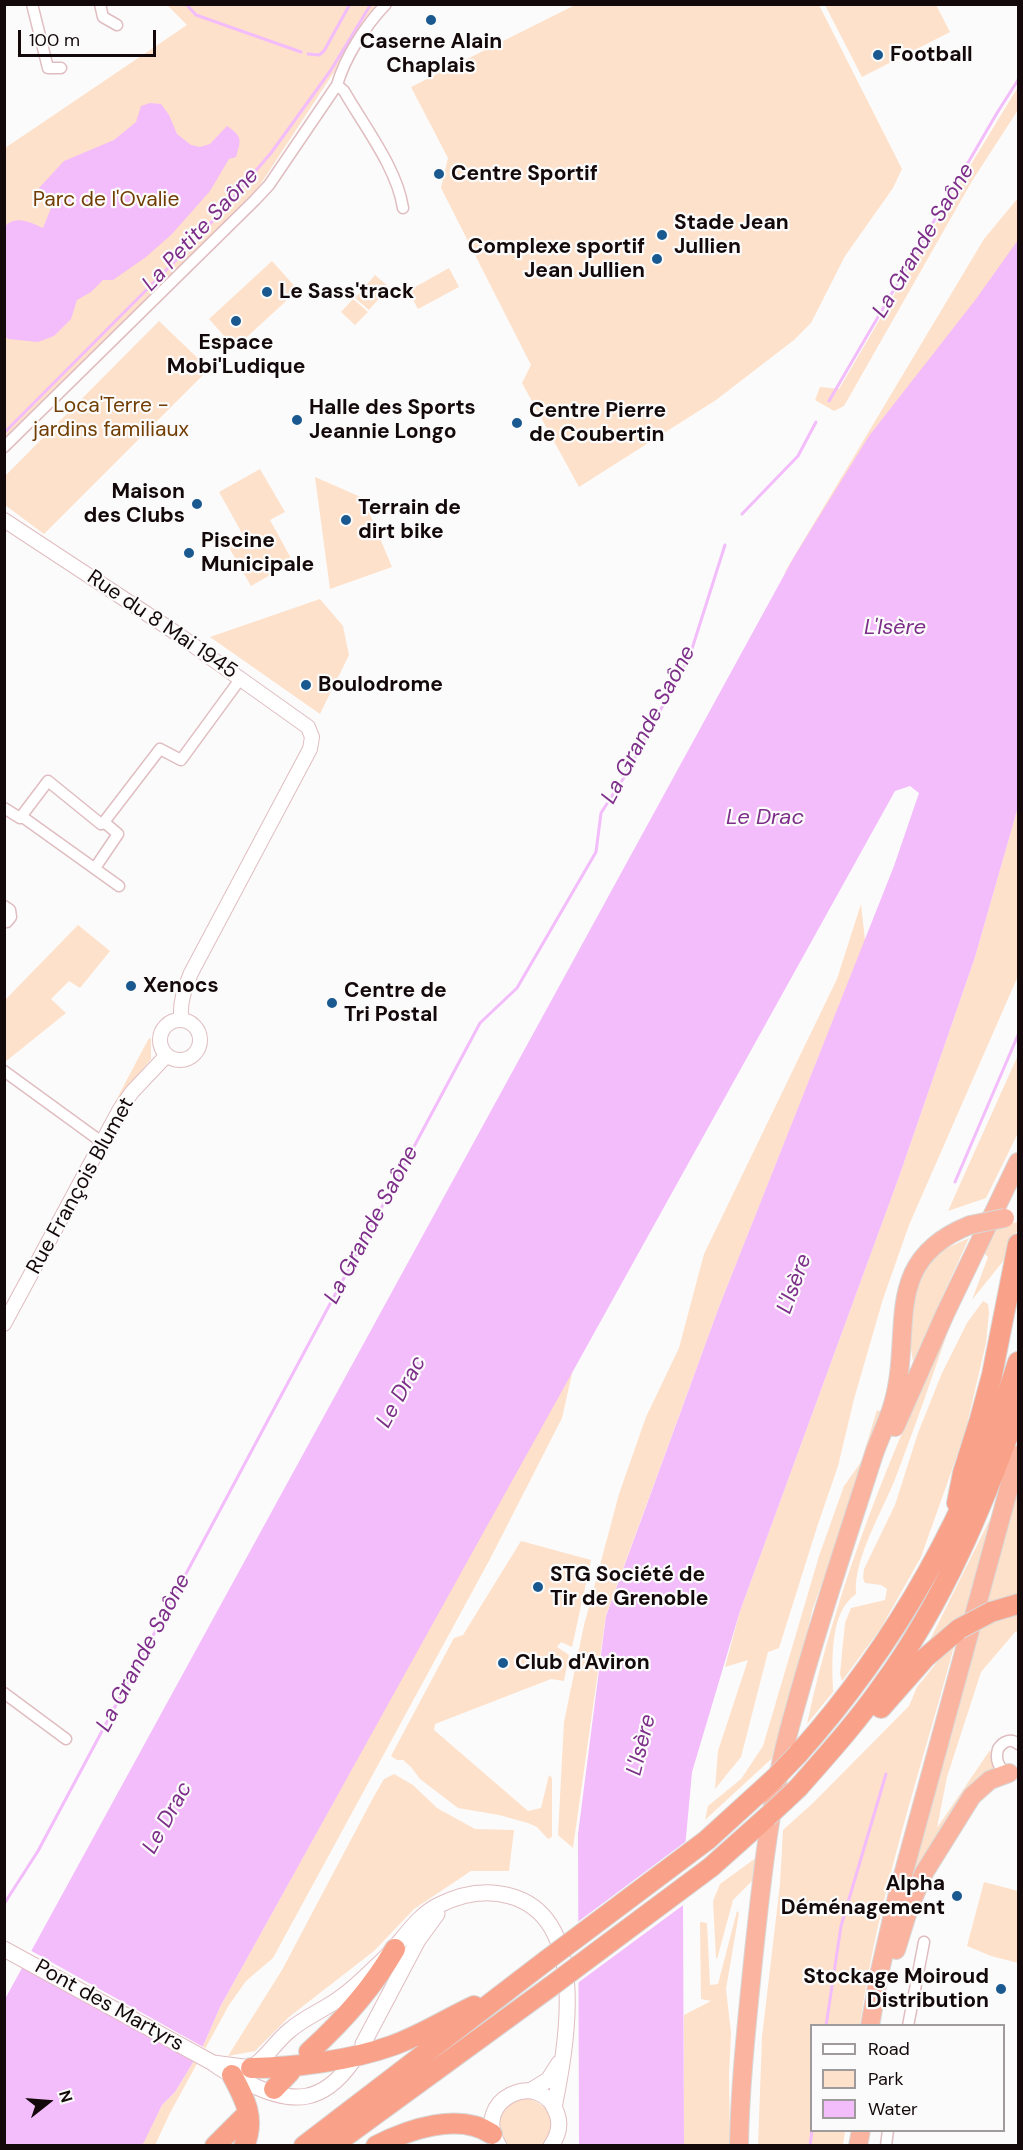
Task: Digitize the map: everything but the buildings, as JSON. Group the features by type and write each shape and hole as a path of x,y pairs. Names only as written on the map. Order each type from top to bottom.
{"highway":[{"path":"851,1528 945,1314 1018,1162"},
{"path":"739,2145 740,2095 764,1856 788,1737 817,1630 893,1403 904,1305 911,1277 923,1255 934,1244 953,1232 970,1225 1012,1216"},
{"path":"954,1520 963,1473 992,1375 1018,1244"},
{"path":"303,2145 707,1840 798,1754 834,1714 887,1640 933,1563 973,1487 1018,1362"},
{"path":"332,2145 711,1868 798,1788 865,1710 927,1616 960,1557 992,1482 1018,1408"},
{"path":"870,2024 897,1897 1018,1455"},
{"path":"798,1788 840,1758 925,1658 959,1629 991,1612 1018,1604"},
{"path":"879,2024 892,1964 909,1908 924,1873 977,1789 990,1780 1015,1772"},
{"path":"309,2052 339,2024 384,1967 394,1949"},
{"path":"251,2068 284,2067 368,2053 406,2039 506,1990"},
{"path":"266,2097 290,2072"},
{"path":"232,2075 245,2099 250,2117 250,2127 244,2145"},
{"path":"215,2145 243,2118"},
{"path":"376,2145 405,2133 433,2126 468,2124 476,2125 496,2140"}],"main road":[{"path":"213,2063 251,2068 266,2057 288,2031 341,1998 394,1949 426,1913 439,1904 452,1900 479,1893 500,1893 519,1898 537,1910 550,1926 562,1952 565,1966 566,2002 563,2052 554,2108 559,2126 552,2145"},
{"path":"363,2044 418,1940 430,1921 452,1900"},
{"name":"Pont des Martyrs","path":"4,1949 232,2075 279,2096 298,2098 318,2094 344,2074 352,2062"},
{"path":"530,2091 548,2080 556,2070 563,2052"},
{"path":"496,2140 491,2122 500,2102 508,2095 519,2091 530,2091 540,2094 554,2108"}],"street":[{"path":"32,4 48,68 61,68"},
{"path":"100,4 103,17 117,25"},
{"path":"4,447 268,185 337,85 344,67 369,25 386,4"},
{"path":"337,85 344,91 398,185 403,208"},
{"path":"318,114 333,101 342,100 352,105"},
{"name":"Rue du 8 Mai 1945","path":"4,520 299,718 308,726 312,737 310,749 191,974 185,988 180,1013 182,1020"},
{"path":"104,822 160,749 181,760 241,678"},
{"path":"20,818 48,781 101,824 104,822 118,834 95,868"},
{"path":"4,808 24,818 119,886"},
{"path":"4,906 10,910 11,917 7,922 4,921"},
{"path":"182,1020 197,1029 200,1046 193,1056 177,1060 167,1055 161,1044 163,1031 171,1023 182,1020"},
{"name":"Rue François Blumet","path":"4,1324 104,1143 120,1109 132,1092 167,1055"},
{"path":"4,1071 104,1143"},
{"path":"6,1697 66,1739"},
{"path":"1015,1772 999,1766 998,1749 1000,1745 1008,1741 1018,1744"},
{"path":"908,2024 924,1942"}],"green space":[{"name":"Stade Jean Jullien","path":"577,4 819,5 902,169 893,188 845,256 811,323 794,340 716,400 579,487 522,383 531,365 441,188 448,158 411,87"},
{"name":"Parc de l'Ovalie","path":"167,5 371,5 376,8 258,188 5,442 5,148 187,25"},
{"name":"Football","path":"825,5 936,5 950,32 862,77"},
{"path":"1018,87 1018,110 972,181 844,406 834,411 815,400 820,387 839,389"},
{"path":"1018,198 1018,257 783,575 984,239"},
{"path":"272,261 298,290 235,348 209,319"},
{"path":"449,268 459,287 418,309 408,291"},
{"path":"375,275 389,287 369,310 355,298"},
{"path":"353,299 368,312 355,325 341,312"},
{"name":"Loca'Terre - jardins familiaux","path":"159,321 209,369 44,534 5,505 5,476"},
{"path":"260,469 285,512 270,520 293,562 251,586 227,544 243,535 219,492"},
{"name":"Terrain de dirt bike","path":"315,477 363,498 392,567 330,589"},
{"name":"Boulodrome","path":"320,599 343,626 349,655 320,714 210,637"},
{"path":"1018,807 1018,976 909,1225 883,1299 854,1399 838,1466 779,1648 768,1652 741,1757 715,1789 718,1751 748,1660 725,1667 740,1611 900,1174 975,957"},
{"path":"861,904 865,940 719,1307 606,1615 573,1848 558,1835 564,1722 584,1625 619,1494 646,1417 679,1348 704,1254 837,979"},
{"path":"78,925 110,951 80,988 69,981 51,999 66,1013 5,1062 5,1000"},
{"path":"149,1038 151,1039 151,1059 114,1104"},
{"path":"1018,1055 1018,1133 986,1198 948,1211"},
{"path":"1018,1222 1018,1229 1004,1260 972,1300 988,1257 983,1252 995,1226"},
{"path":"969,1238 913,1362 907,1323 918,1275 934,1254"},
{"path":"983,1301 988,1304 989,1312 986,1343 965,1433 921,1557 881,1628 842,1681 840,1674 845,1623 851,1608 885,1600 887,1589 881,1585 865,1583 864,1569 895,1505 918,1433 942,1373 967,1323"},
{"path":"951,1323 897,1474 864,1549 856,1580 856,1594 847,1602 837,1625 833,1653 833,1692 807,1724 834,1620 868,1519 907,1420"},
{"path":"573,1369 562,1418 490,1559 273,1958 246,1981 229,2005 155,2145 141,2146 162,2105 175,2092 203,2046 220,2007"},
{"path":"877,1410 882,1412 812,1611 781,1750 705,1820 708,1806 741,1779 763,1746 819,1556 844,1486 861,1462"},
{"path":"1018,1489 1018,1602 985,1610"},
{"path":"1001,1497 965,1618 923,1654"},
{"path":"521,1541 591,1560 572,1647 561,1642 557,1647 569,1655 564,1681 551,1679 435,1724 434,1730 528,1811 541,1808 549,1775 552,1778 552,1837 548,1839 537,1827 528,1823 458,1808 420,1779 403,1760 397,1760 391,1756 454,1638 463,1635"},
{"path":"1018,1615 1018,1631 981,1672 947,1777 937,1828 990,1750 992,1764 998,1772 905,1902 980,1625"},
{"path":"956,1639 889,1879 860,2024 810,2024 810,2132 845,2132 843,2145 758,2146 762,2037 780,1884 783,1830 909,1706 917,1687"},
{"path":"394,1774 413,1785 437,1808 475,1829 514,1830 509,1871 471,1871 414,1909 374,1951 289,2017 255,2051 228,2056 282,1970 384,1779"},
{"path":"760,1855 754,1879 733,1900 717,1959 713,1901 720,1884"},
{"path":"984,1882 1018,1891 1018,1963 991,1956 967,1946"},
{"path":"737,1911 739,1913 726,1989 731,2033 730,2145 684,2145 684,2015 711,2001 701,1999 700,1922 707,1923 710,1985 718,1984"},
{"path":"526,2098 547,2110 551,2117 551,2131 542,2145 510,2146 501,2130 502,2112 511,2102"}],"water":[{"path":"150,103 161,104 169,115 177,134 191,145 200,147 210,144 227,126 236,133 239,139 236,157 229,159 210,191 172,234 146,257 113,280 103,280 91,292 77,300 71,319 54,336 38,342 8,339 4,335 5,226 19,220 43,228 51,208 39,188 64,161 114,140 136,122 141,106"},
{"path":"1018,240 1018,807 975,957 900,1174 740,1611 692,1772 683,1902 684,2145 579,2145 578,1834 606,1616 719,1307 894,866 919,793 910,786 895,791 220,2007 203,2046 175,2092 162,2105 144,2142 141,2146 5,2146 5,1999 794,557 869,436 976,299"}],"pier":[{"path":"689,1839 686,1903 575,1985 575,1924"},
{"path":"28,1949 205,2048 197,2062 20,1964"}],"waterway":[{"path":"186,4 196,15 301,52"},
{"path":"308,54 319,55 324,51 350,4"},
{"name":"La Petite Saône","path":"4,433 198,238 271,153 331,70 371,4"},
{"name":"La Grande Saône","path":"829,401 1018,80"},
{"name":"La Grande Saône","path":"742,514 798,456 816,422"},
{"name":"La Grande Saône","path":"4,1904 38,1851 480,1023 517,988 596,852 601,813 625,776 690,655 725,545"},
{"path":"955,1182 1018,1035"},
{"path":"826,2024 841,1926 886,1774"},
{"path":"810,2146 812,2132"}],"place":[{"name":"Caserne Alain Chaplais","path":"431,20"},
{"name":"Football","path":"878,55"},
{"name":"Centre Sportif","path":"439,174"},
{"name":"Stade Jean Jullien","path":"662,235"},
{"name":"Complexe sportif Jean Jullien","path":"657,259"},
{"name":"Le Sass'track","path":"267,292"},
{"name":"Espace Mobi'Ludique","path":"236,321"},
{"name":"Halle des Sports Jeannie Longo","path":"297,420"},
{"name":"Centre Pierre de Coubertin","path":"517,423"},
{"name":"Maison des Clubs","path":"197,504"},
{"name":"Terrain de dirt bike","path":"346,520"},
{"name":"Piscine Municipale","path":"189,553"},
{"name":"Boulodrome","path":"306,685"},
{"name":"Xenocs","path":"131,986"},
{"name":"Centre de Tri Postal","path":"332,1003"},
{"name":"STG Société de Tir de Grenoble","path":"538,1587"},
{"name":"Club d'Aviron","path":"503,1663"},
{"name":"Alpha Déménagement","path":"957,1896"},
{"name":"Stockage Moiroud Distribution","path":"1001,1989"}],"water label":[{"name":"L'Isère","path":"895,628"},
{"name":"Le Drac","path":"765,818"},
{"name":"L'Isère","path":"795,1284"},
{"name":"Le Drac","path":"402,1392"},
{"name":"L'Isère","path":"642,1745"},
{"name":"Le Drac","path":"168,1818"}]}
